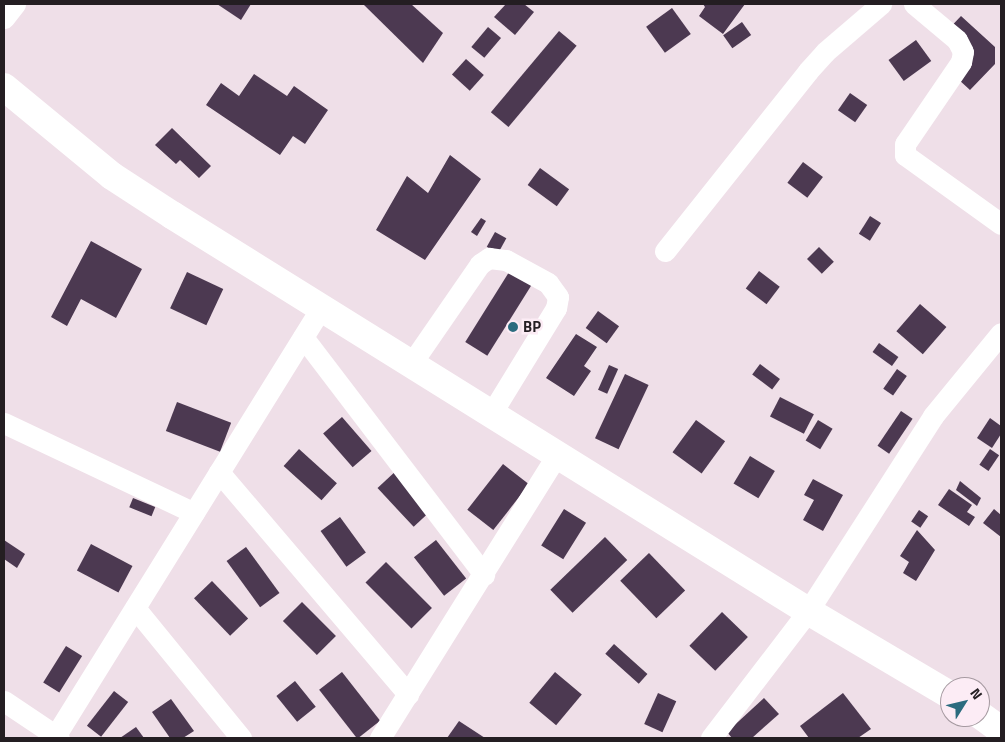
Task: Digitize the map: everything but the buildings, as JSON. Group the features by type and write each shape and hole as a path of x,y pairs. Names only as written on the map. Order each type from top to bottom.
{"highway":[{"path":"4,87 112,176 808,611 940,689"},
{"path":"990,722 1001,730"}],"street":[{"path":"4,18 15,4"},
{"path":"664,251 814,65 881,4"},
{"path":"914,4 956,40 964,52 961,62 906,144 905,155 1001,224"},
{"path":"411,364 480,264 489,258 506,260 548,283 558,297 556,308 491,414"},
{"path":"4,701 56,737 321,308"},
{"path":"711,738 808,611 932,416 1001,332"},
{"path":"303,337 484,575"},
{"path":"4,423 194,513"},
{"path":"380,738 484,575 557,455"},
{"path":"219,472 408,694"},
{"path":"135,608 241,738"}],"place":[{"name":"BP","path":"513,327"}]}
